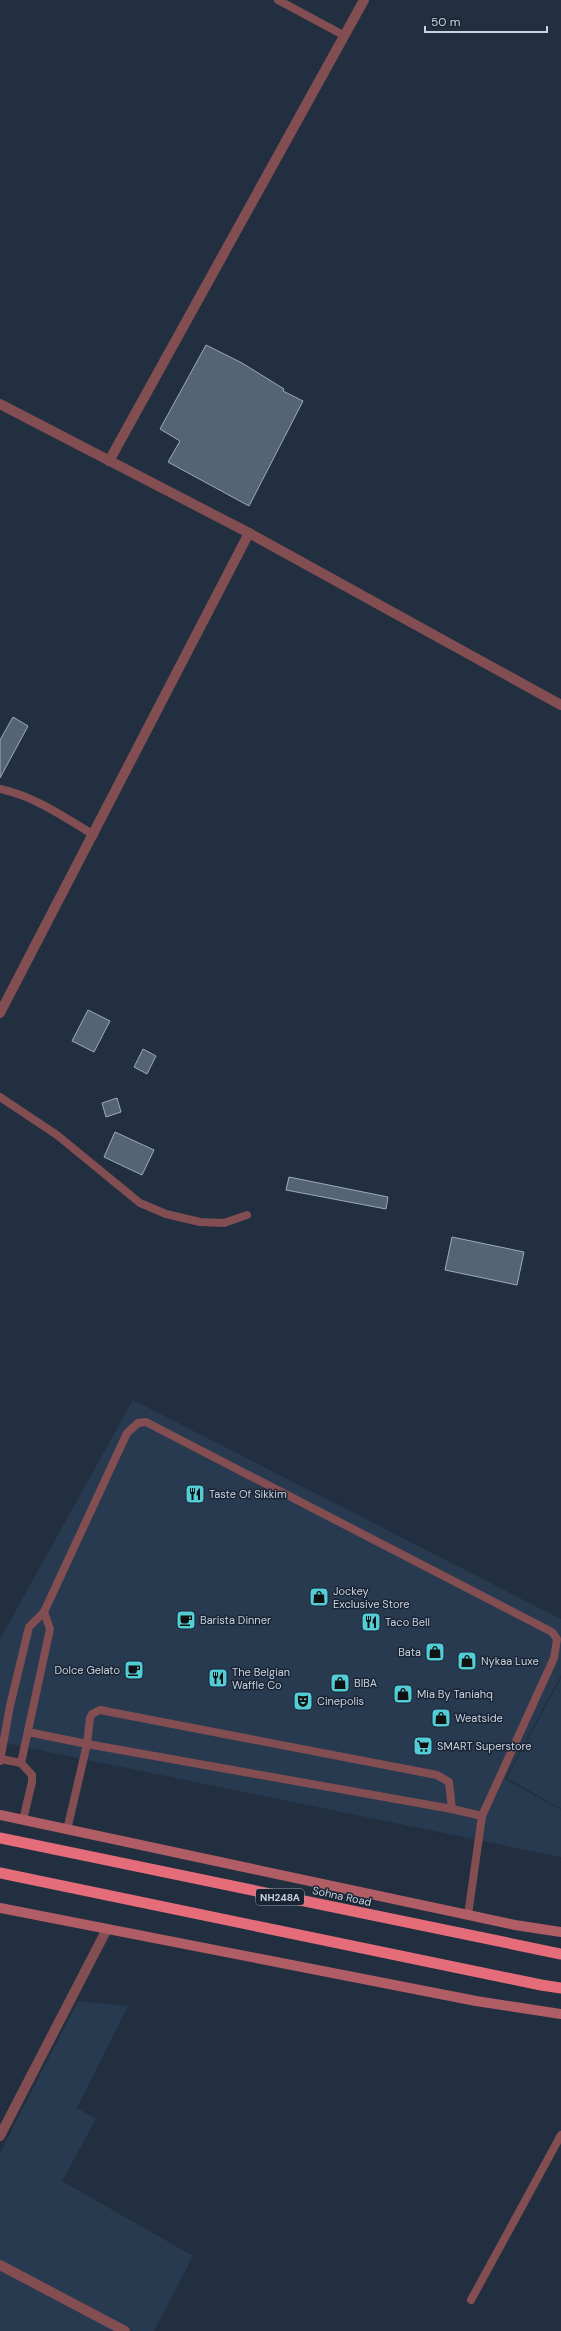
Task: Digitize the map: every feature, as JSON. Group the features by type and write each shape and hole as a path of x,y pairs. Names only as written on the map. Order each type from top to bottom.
{"highway":[{"name":"Sohna Road","path":"0,1838 561,1954"},
{"path":"0,1874 561,1988"}],"main road":[{"path":"0,1815 468,1915 561,1932"},
{"path":"0,1908 476,2001 561,2014"}],"street":[{"path":"109,461 364,0"},
{"path":"0,404 249,533 561,705"},
{"path":"0,1013 94,835 249,533"},
{"path":"0,2136 107,1929"},
{"path":"0,2265 125,2331"}],"lane":[{"path":"278,0 345,36"},
{"path":"0,789 16,792 35,801 94,835"},
{"path":"0,1097 57,1135 140,1203 166,1214 200,1222 224,1223 247,1214"},
{"path":"23,1820 32,1782 32,1775 21,1763 1,1760 10,1706 29,1627 44,1612 127,1433 138,1423 146,1422 552,1632 557,1639 554,1658 482,1816 468,1915"},
{"path":"21,1763 50,1629 44,1612"},
{"path":"67,1830 87,1744 90,1718 96,1711 131,1716 437,1775 449,1782 452,1809"},
{"path":"28,1732 87,1744 452,1809 482,1816"},
{"path":"471,2300 561,2135"}],"shaded area":[{"path":"133,1400 561,1619 561,1675 505,1779 561,1810 561,1857 0,1742 0,1639"},
{"path":"561,1678 561,1809 507,1778"},
{"path":"78,2001 128,2006 77,2108 96,2119 62,2181 193,2256 154,2331 0,2331 0,2153"}],"building":[{"path":"206,345 242,363 284,389 283,391 303,401 249,506 168,462 180,441 160,429"},
{"path":"13,717 28,726 0,778 0,740"},
{"path":"88,1010 110,1021 94,1052 72,1041"},
{"path":"143,1049 156,1056 147,1074 134,1067"},
{"path":"117,1098 121,1112 106,1117 102,1103"},
{"path":"115,1132 154,1150 142,1175 104,1157"},
{"path":"289,1177 388,1197 386,1209 286,1190"},
{"path":"452,1237 524,1252 517,1285 445,1270"}],"place":[{"name":"Taste Of Sikkim","path":"195,1494"},
{"name":"Jockey Exclusive Store","path":"319,1597"},
{"name":"Barista Dinner","path":"186,1620"},
{"name":"Taco Bell","path":"371,1622"},
{"name":"Bata","path":"435,1652"},
{"name":"Nykaa Luxe","path":"467,1661"},
{"name":"Dolce Gelato","path":"134,1670"},
{"name":"The Belgian Waffle Co","path":"218,1678"},
{"name":"BIBA","path":"340,1683"},
{"name":"Mia By Taniahq","path":"403,1694"},
{"name":"Cinepolis","path":"303,1701"},
{"name":"Weatside","path":"441,1718"},
{"name":"SMART Superstore","path":"423,1746"}]}
